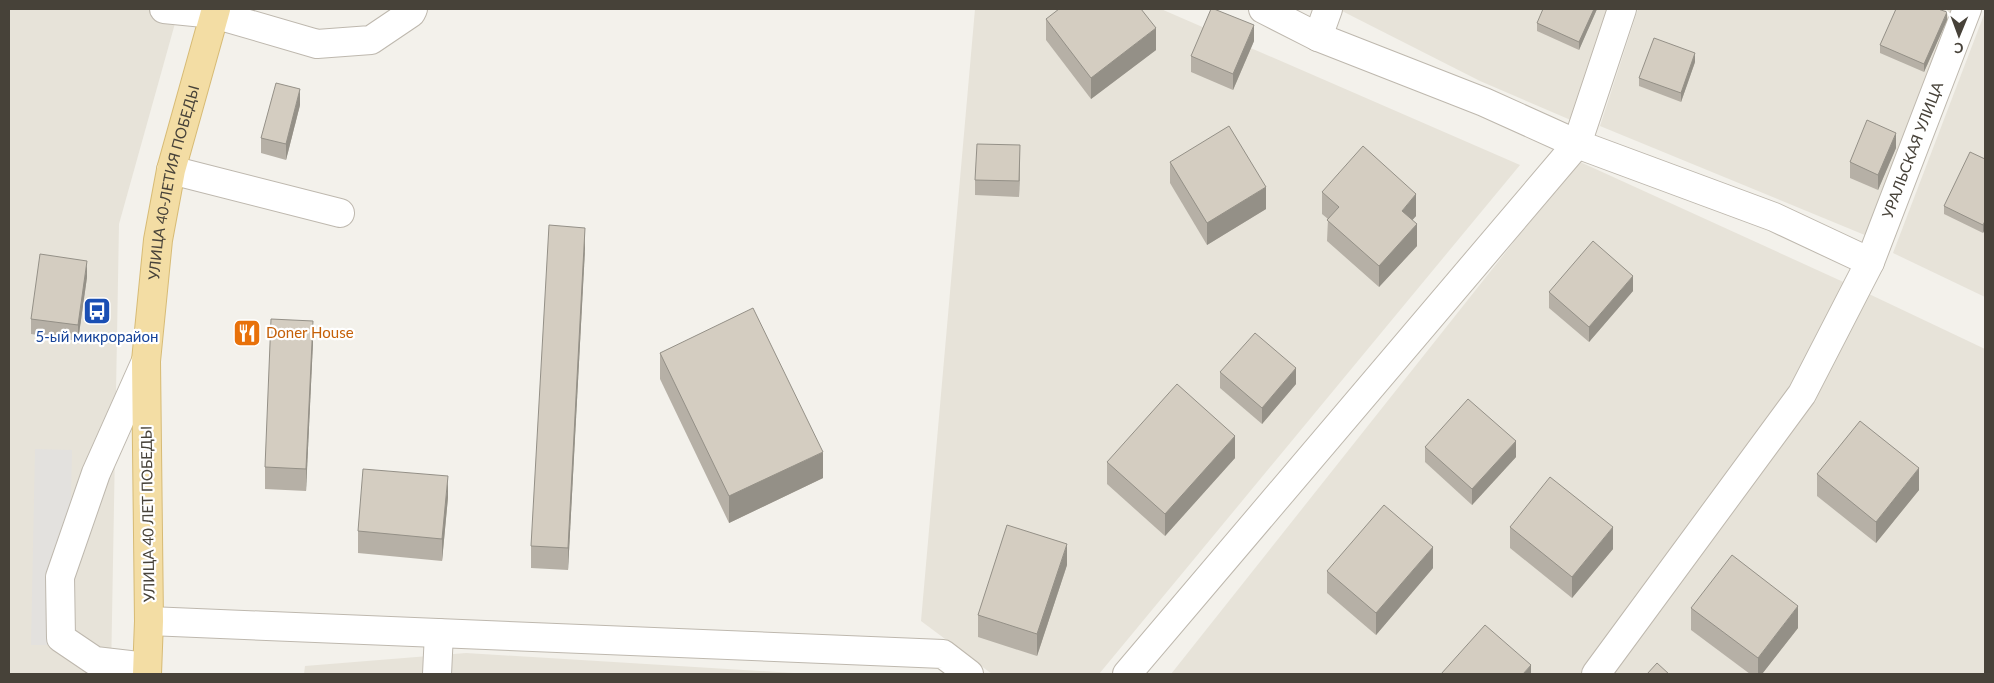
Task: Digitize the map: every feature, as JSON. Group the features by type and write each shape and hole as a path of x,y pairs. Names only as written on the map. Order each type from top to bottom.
{"main road":[{"name":"УЛИЦА 40-ЛЕТИЯ ПОБЕДЫ","path":"146,361 158,240 171,170 215,12"},
{"name":"УЛИЦА 40 ЛЕТ ПОБЕДЫ","path":"146,361 149,621 147,671"}],"street":[{"path":"164,9 215,12 317,44 371,40 411,13 413,9"},
{"path":"1263,9 1318,37 1484,102 1577,144 1774,217 1870,262"},
{"path":"1318,37 1328,9"},
{"path":"1127,674 1577,144 1622,9"},
{"name":"УРАЛЬСКАЯ УЛИЦА","path":"1596,674 1802,394 1870,262 1966,9"},
{"path":"171,170 340,213"},
{"path":"146,361 96,473 60,577 61,638 95,661 147,671"},
{"path":"149,621 943,654 969,674"},
{"path":"437,674 440,633"}],"shaded area":[{"path":"9,9 179,9 119,224 111,674 9,674"},
{"path":"975,9 1161,9 1520,165 1099,674 992,674 921,621"},
{"path":"1343,9 1609,9 1573,121 1480,81 1342,11"},
{"path":"1638,9 1954,9 1872,238 1600,126"},
{"path":"1985,12 1985,297 1893,253"},
{"path":"1578,161 1985,349 1985,674 1171,674"},
{"path":"35,449 72,450 68,645 31,645"},
{"path":"466,653 810,674 304,674 305,666"}],"building":[{"path":"1059,9 1141,9 1156,28 1091,78 1046,19"},
{"path":"1211,9 1254,25 1233,74 1191,56"},
{"path":"1543,9 1594,9 1579,42 1537,23"},
{"path":"1896,9 1938,9 1947,12 1924,64 1880,45"},
{"path":"1654,38 1695,53 1681,93 1639,78"},
{"path":"276,83 300,89 286,144 261,138"},
{"path":"1867,120 1896,133 1878,175 1850,162"},
{"path":"1229,126 1266,187 1207,223 1170,162"},
{"path":"977,144 1020,145 1019,181 975,180"},
{"path":"1363,146 1416,194 1402,211 1417,224 1379,266 1327,220 1339,207 1322,192"},
{"path":"1970,152 1985,159 1985,221 1983,225 1944,206"},
{"path":"549,225 585,228 568,548 531,546"},
{"path":"1593,241 1633,276 1589,327 1549,292"},
{"path":"40,254 87,261 78,325 31,319"},
{"path":"753,308 823,452 729,496 660,353"},
{"path":"271,319 313,321 306,469 265,467"},
{"path":"1255,333 1296,368 1262,408 1220,372"},
{"path":"1177,384 1235,436 1165,514 1107,462"},
{"path":"1468,399 1516,441 1472,489 1425,447"},
{"path":"1860,421 1919,468 1876,522 1817,474"},
{"path":"363,469 448,476 442,539 358,531"},
{"path":"1550,477 1613,527 1572,577 1510,527"},
{"path":"1384,505 1433,547 1376,613 1327,571"},
{"path":"1007,525 1067,544 1037,634 978,615"},
{"path":"1732,555 1798,606 1758,658 1691,608"},
{"path":"1485,625 1531,665 1523,674 1441,674"},
{"path":"1657,663 1669,674 1647,674"}],"place":[{"name":"5-ый микрорайон","path":"97,311"},
{"name":"Doner House","path":"247,333"}]}
